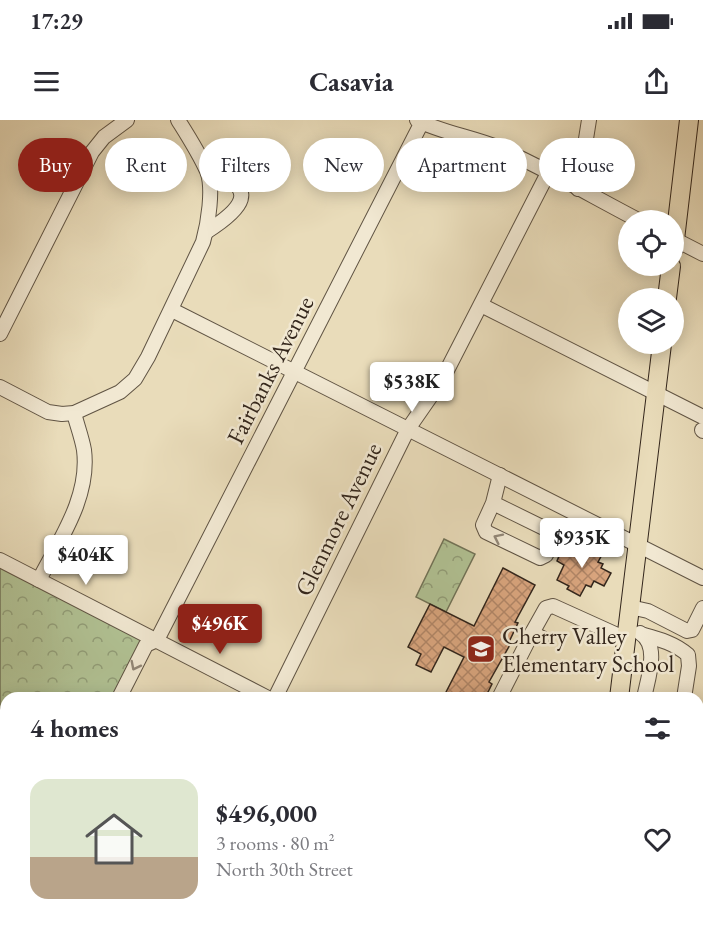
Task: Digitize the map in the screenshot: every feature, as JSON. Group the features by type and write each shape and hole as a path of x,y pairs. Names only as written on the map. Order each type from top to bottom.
{"main road":[{"path":"678,210 689,120"},
{"path":"622,692 632,634 630,607 661,354"}],"street":[{"path":"0,334 92,152 104,137 127,120"},
{"path":"178,120 199,156"},
{"path":"586,138 589,120"},
{"path":"421,121 447,133 474,139 500,149 539,168"},
{"name":"Fairbanks Avenue","path":"122,692 146,645 157,640 421,121"},
{"name":"Glenmore Avenue","path":"278,692 408,429 442,380 539,191"},
{"path":"0,387 48,412 74,413 104,401 120,392 135,379 171,310 206,232 209,192"},
{"path":"206,232 234,213 239,204 240,192"},
{"path":"584,192 619,210"},
{"path":"684,246 703,254"},
{"path":"481,305 656,393 703,426"},
{"path":"171,310 703,578"},
{"path":"39,580 75,510 84,478 83,447 74,413"},
{"path":"492,503 550,531 552,538 546,555 540,558 486,532 483,525 500,475"},
{"path":"0,560 257,692"},
{"path":"503,692 537,635 546,608 553,606 647,638 651,647 646,692"},
{"path":"630,607 648,611 687,631 692,630 703,608"},
{"path":"632,634 658,639 688,655 690,666 685,692"}],"green space":[{"path":"444,539 475,554 446,612 416,597"},
{"path":"0,564 144,639 117,692 0,692"}],"building":[{"path":"589,544 604,551 598,562 603,564 601,568 611,573 604,586 594,581 591,587 586,585 580,596 567,589 569,586 557,580 564,565 557,561 562,549 576,556 578,551 581,552 584,547 587,549"},
{"path":"503,568 535,585 515,622 518,623 509,642 511,643 489,682 492,684 488,692 446,692 464,657 444,647 431,672 416,665 421,654 408,647 430,604 474,626"}],"place":[{"name":"Cherry Valley Elementary School","path":"481,649"}]}
